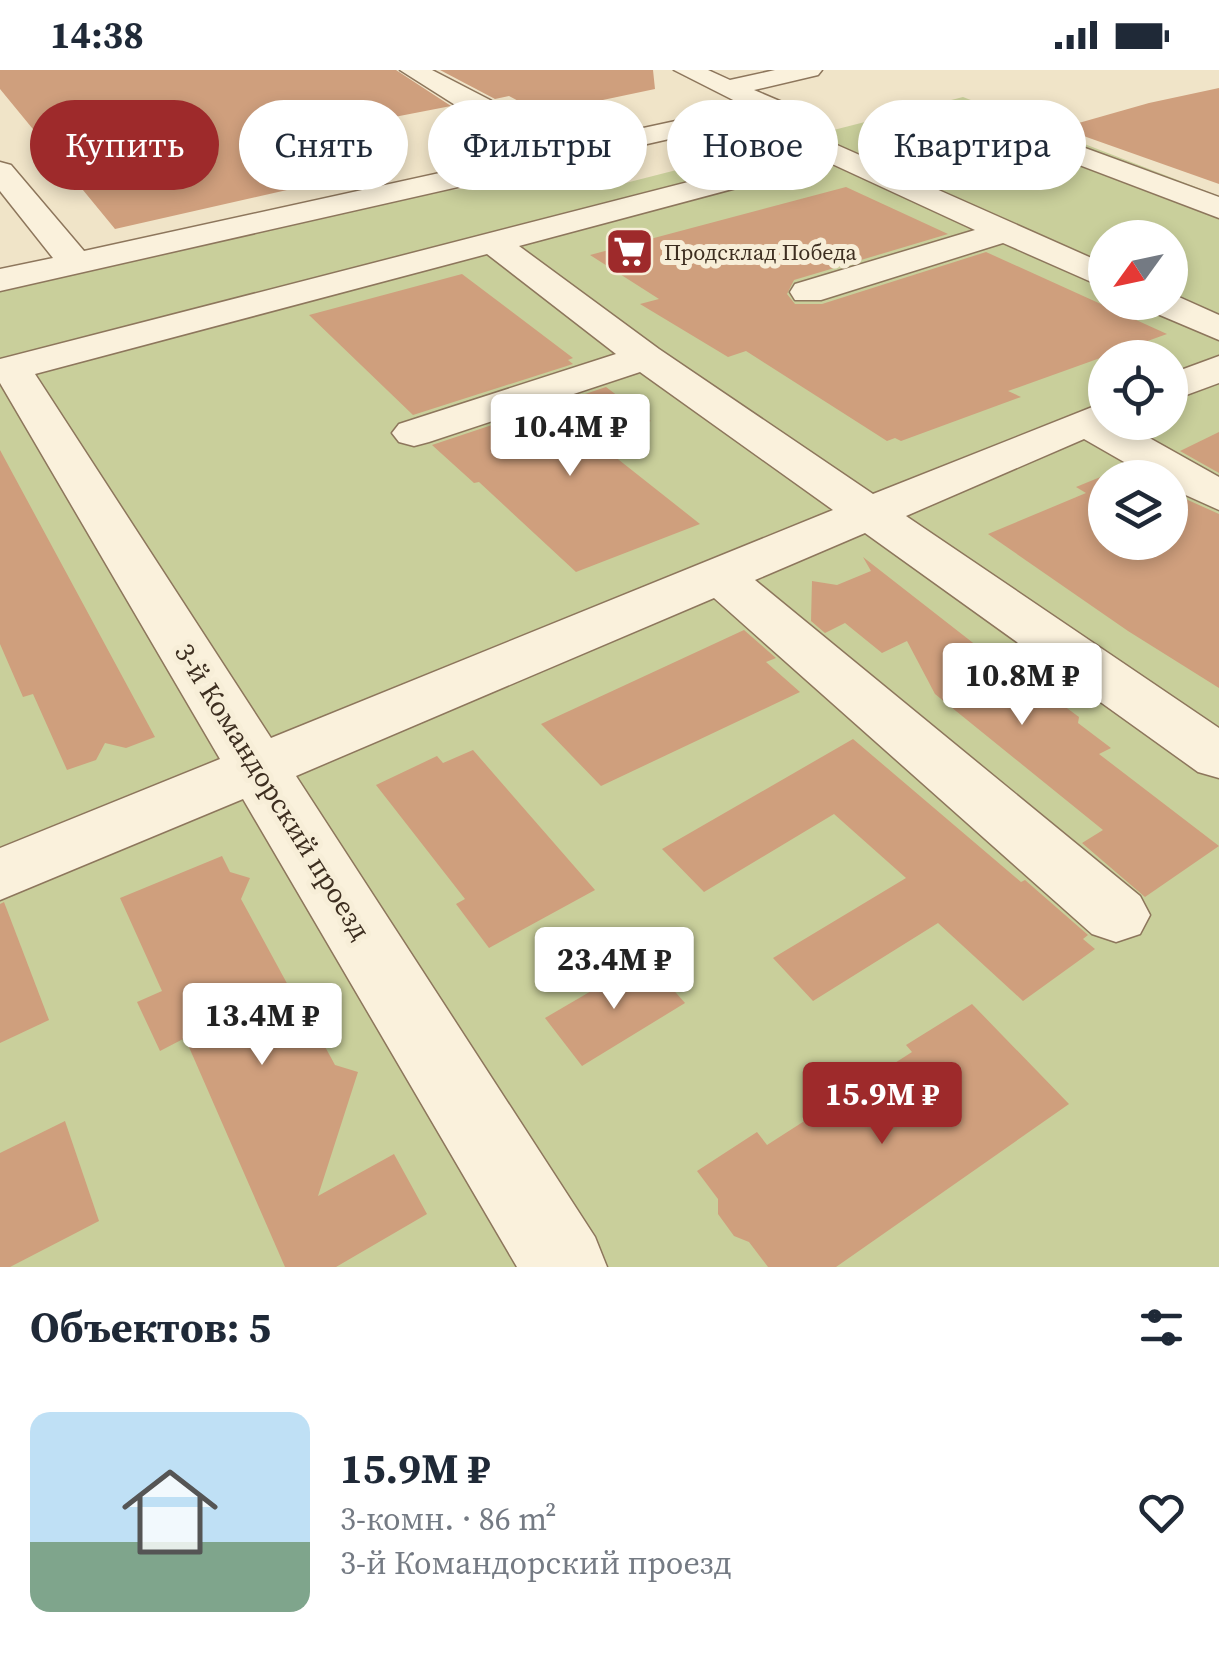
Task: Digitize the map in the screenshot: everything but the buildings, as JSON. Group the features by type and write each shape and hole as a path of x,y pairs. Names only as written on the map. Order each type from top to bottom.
{"street":[{"path":"414,70 470,100"},
{"path":"687,70 754,100"},
{"path":"728,88 810,70"},
{"path":"838,157 1088,269"},
{"path":"1086,158 1219,208"},
{"path":"0,171 76,264"},
{"path":"0,280 428,186"},
{"path":"5,369 693,190"},
{"path":"808,292 1005,232"},
{"path":"492,242 645,357 1219,756"},
{"path":"1188,314 1219,328"},
{"path":"414,433 645,357"},
{"path":"1188,381 1219,368"},
{"name":"3-й Командорский проезд","path":"5,369 260,769 564,1267"},
{"path":"0,875 1088,422"},
{"path":"1130,440 1219,496"},
{"path":"719,576 1116,915"}],"green space":[{"path":"858,124 858,190 1086,190 1086,145 1219,196 1219,1267 0,1267 0,290 446,190 647,190 647,178 667,172 667,190 838,190 838,129"}],"place":[{"name":"Продсклад Победа","path":"629,252"}]}
